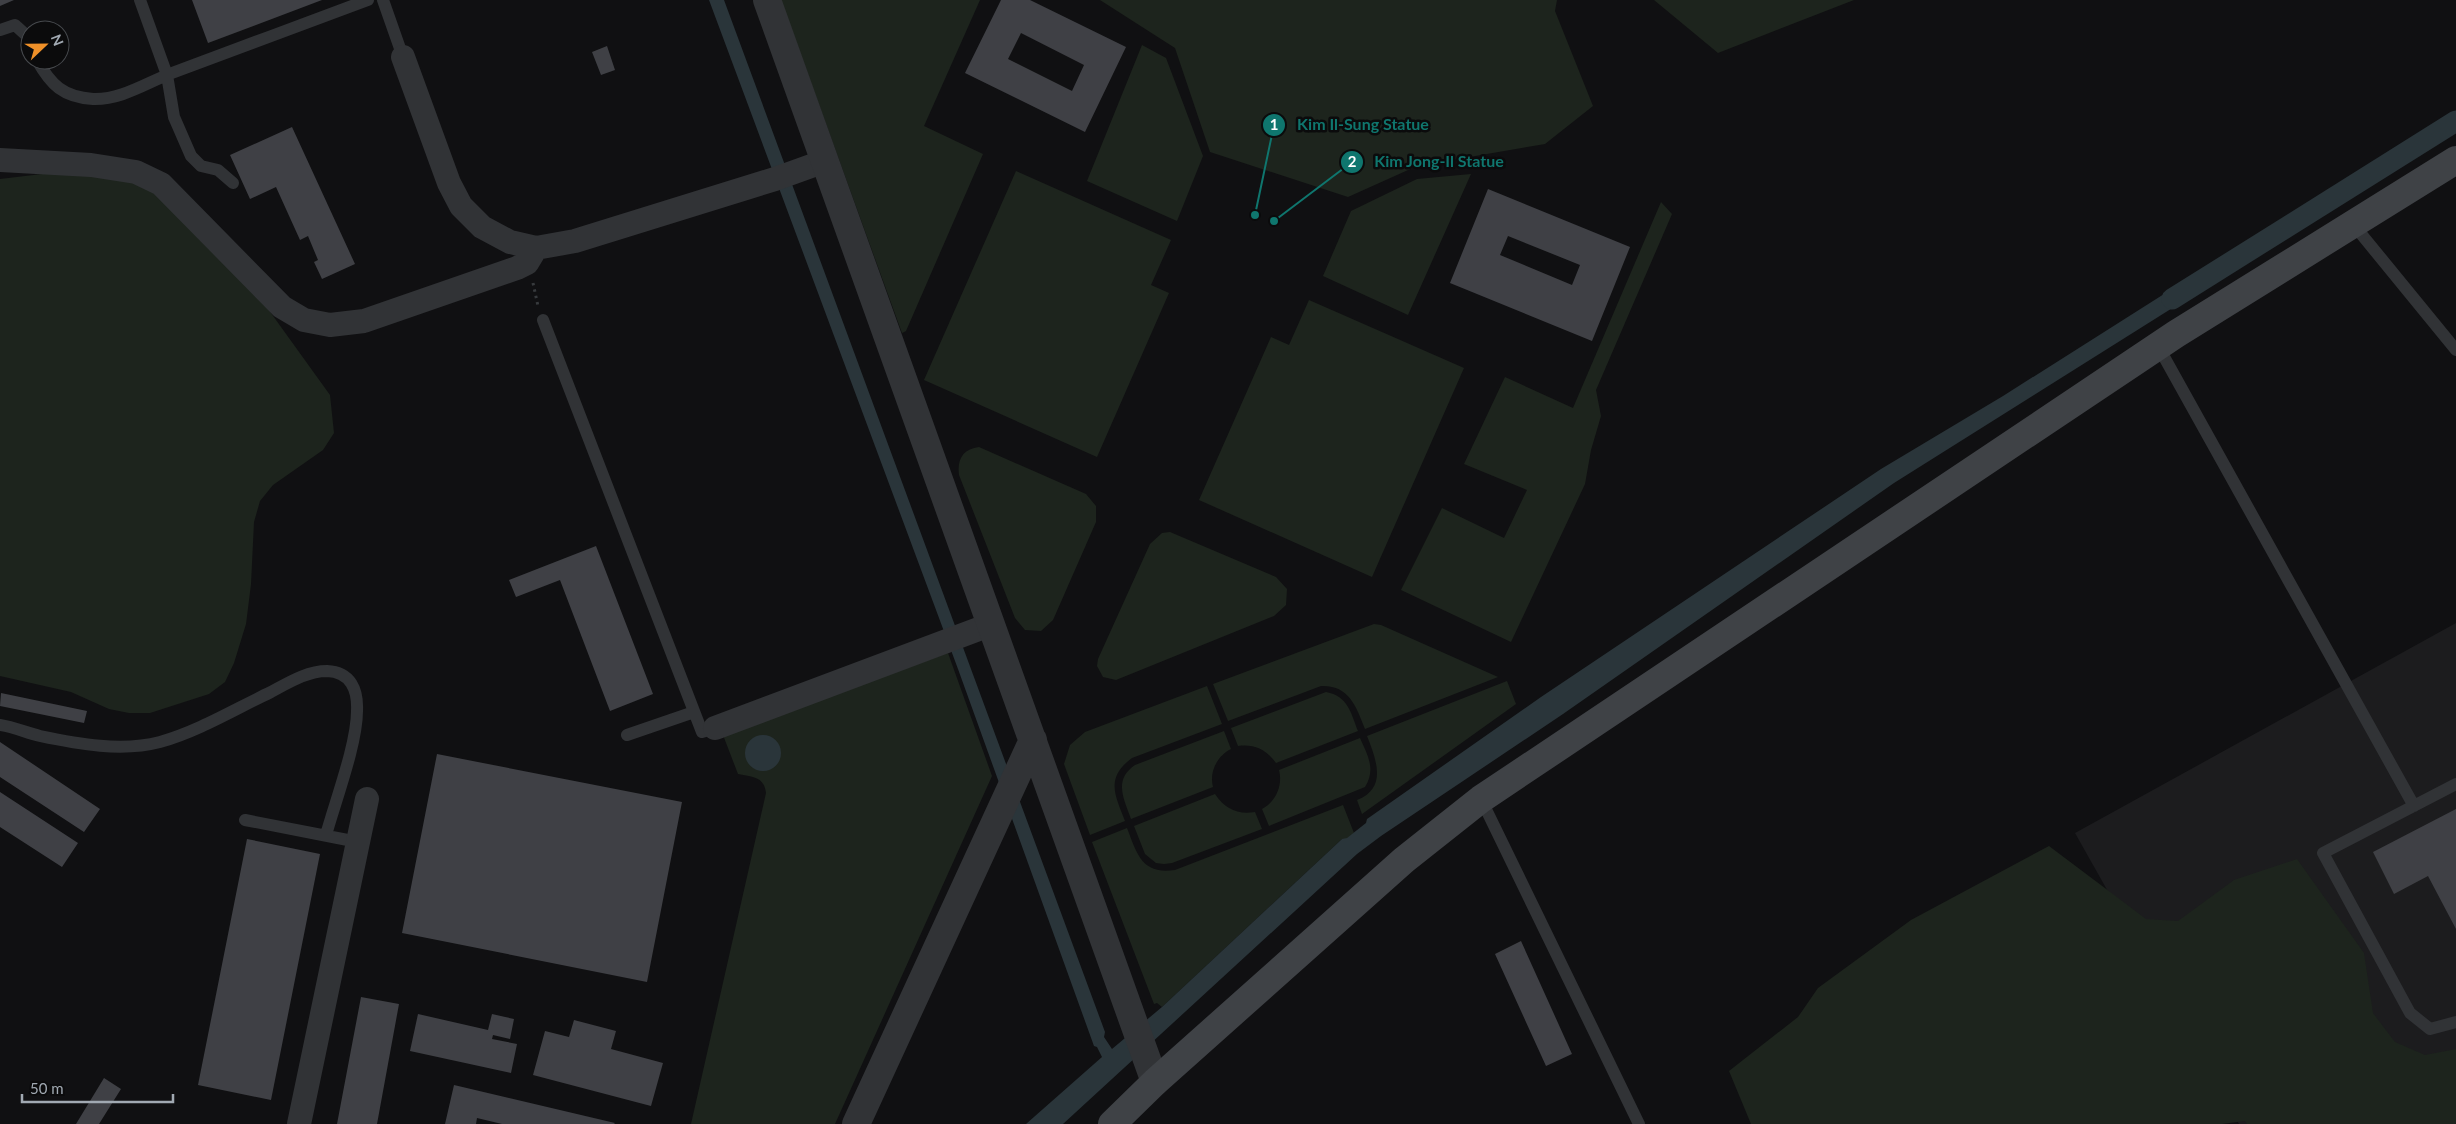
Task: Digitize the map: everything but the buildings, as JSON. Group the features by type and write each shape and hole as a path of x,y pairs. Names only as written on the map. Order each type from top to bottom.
{"main road":[{"path":"1112,1124 1155,1082 1404,860 1481,798 2158,346 2456,160"}],"street":[{"path":"768,0 1155,1082"},
{"path":"403,57 449,183 461,206 482,226 532,256"},
{"path":"0,160 91,165 136,172 161,184 282,307 304,320 330,324 364,321 532,256 785,176 825,161"},
{"path":"715,728 992,624"},
{"path":"856,1124 1033,740"},
{"path":"299,1124 367,799"}],"lane":[{"path":"140,0 168,75 174,116 191,156 201,166 218,170 233,183"},
{"path":"44,70 49,80 61,90 76,96 94,99 124,94 168,75 368,0"},
{"path":"382,0 403,57"},
{"path":"0,30 16,25 20,29"},
{"path":"2353,224 2456,350"},
{"path":"543,320 702,732 715,728"},
{"path":"2158,346 2414,806"},
{"path":"0,725 40,735 118,748 159,742 195,728 305,675 328,672 341,675 349,678 356,692 358,712 352,745 326,836"},
{"path":"627,735 694,712"},
{"path":"2456,784 2323,853 2410,1013 2430,1029 2456,1022"},
{"path":"1481,798 1639,1124"},
{"path":"245,820 358,842"}],"path":[{"path":"532,256 543,320"}],"shaded area":[{"path":"709,0 724,0 1105,1032 1104,1037 1112,1049 1162,1007 1342,839 1347,838 1366,823 1367,819 1541,697 1881,469 2003,396 2194,275 2201,290 1894,483 1563,714 1381,836 1357,854 1063,1124 1026,1124 1102,1057 1097,1047 1094,1046 958,669"},
{"path":"781,0 980,0 924,126 983,154 906,331 902,333"},
{"path":"1100,0 1557,0 1555,11 1593,106 1545,144 1417,166 1348,197 1210,152 1175,48"},
{"path":"1654,0 1854,0 1718,53"},
{"path":"1142,45 1166,58 1203,156 1177,221 1087,181"},
{"path":"92,168 143,182 253,288 330,395 334,433 323,450 273,485 260,501 254,522 251,584 246,624 234,663 225,682 209,694 150,713 129,713 109,709 71,692 0,676 0,179"},
{"path":"1016,171 1171,240 1151,285 1169,293 1097,457 924,380"},
{"path":"1471,174 1408,315 1323,276 1351,211 1417,179"},
{"path":"1661,202 1672,214 1596,390 1601,416 1591,450 1585,484 1511,642 1401,590 1442,508 1504,538 1527,490 1464,464 1505,377 1573,408"},
{"path":"1309,300 1464,368 1372,577 1199,500 1271,337 1289,345"},
{"path":"979,447 1086,494 1096,506 1096,522 1053,620 1041,631 1025,630 1015,618 959,475 959,464 962,456 969,450"},
{"path":"1170,532 1276,577 1287,589 1286,605 1274,616 1116,680 1103,677 1097,666 1098,659 1150,544 1162,533"},
{"path":"2456,623 2456,1124 2239,1124 2075,833"},
{"path":"1374,624 1381,625 1498,677 1365,729 1355,705 1345,693 1338,689 1321,686 1228,721 1213,684"},
{"path":"948,653 992,776 835,1124 691,1124 766,793 765,787 760,780 738,774 723,735"},
{"path":"1507,681 1516,704 1362,814 1357,800 1367,795 1373,788 1377,772 1374,754 1367,736"},
{"path":"1207,686 1222,724 1132,758 1124,765 1115,780 1116,795 1125,821 1090,835 1064,764 1070,745 1085,732"},
{"path":"1326,692 1344,701 1351,712 1358,731 1276,763 1264,751 1249,746 1238,746 1231,728"},
{"path":"1224,731 1231,749 1215,765 1212,776 1213,787 1131,819 1122,790 1122,783 1128,771 1135,765"},
{"path":"763,735 770,736 776,740 780,746 780,760 776,766 770,770 763,771 756,770 750,766 746,760 745,753 746,746 750,740 756,736"},
{"path":"1360,738 1370,762 1370,774 1365,787 1269,826 1262,809 1275,798 1280,781 1279,770"},
{"path":"1215,794 1223,804 1232,810 1243,813 1255,812 1262,829 1172,863 1156,863 1145,854 1134,826"},
{"path":"1343,805 1354,833 1347,839 1342,839 1162,1007 1157,1003 1154,1004 1092,842 1127,828 1142,861 1155,869 1164,871 1175,870"},
{"path":"2049,846 2146,919 2178,921 2234,880 2297,859 2364,953 2373,1013 2395,1042 2425,1055 2456,1049 2456,1124 2247,1124 2245,1121 2222,1124 1751,1124 1729,1071 1798,1017 1818,988 1911,920"}],"waterway":[{"path":"2172,299 2456,121"}],"place":[{"name":"Kim Il-Sung Statue","path":"1255,215"},
{"name":"Kim Jong-Il Statue","path":"1274,221"}]}
